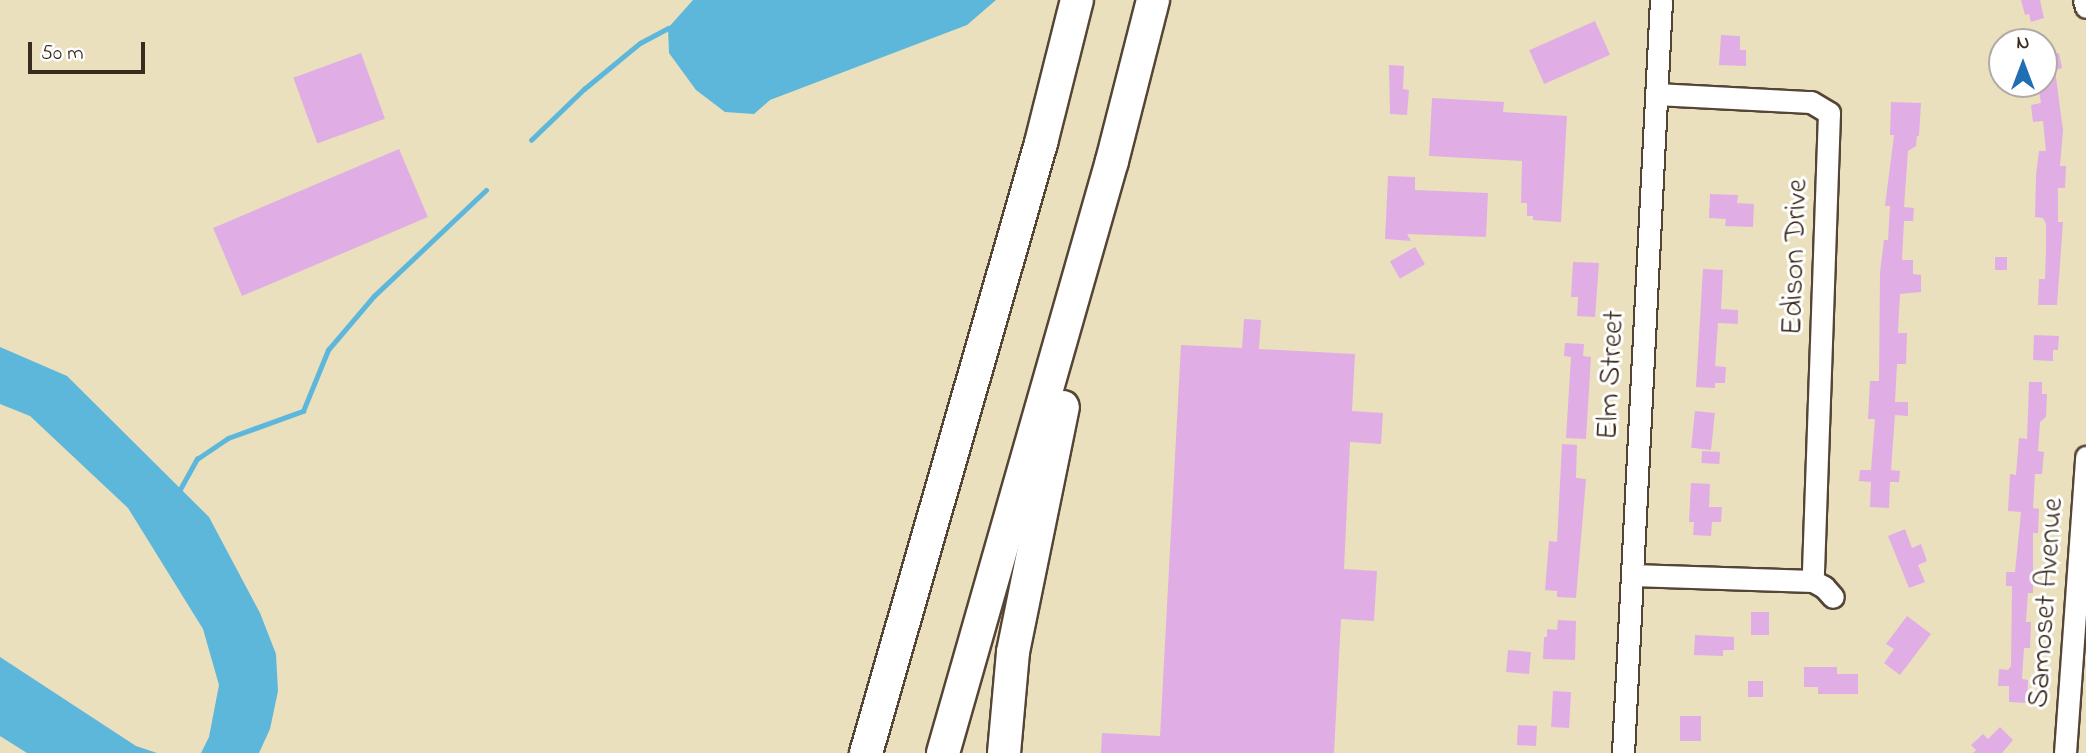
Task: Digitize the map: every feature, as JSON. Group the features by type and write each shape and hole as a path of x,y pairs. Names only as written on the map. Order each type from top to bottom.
{"highway":[{"path":"866,753 1041,143 1077,0"},
{"path":"943,753 1102,198 1153,0"},
{"path":"1004,753 1009,679 1030,562 1055,439 1100,268 1102,198"},
{"path":"848,753 858,719 890,670"}],"street":[{"name":"Elm Street","path":"1623,753 1661,0"},
{"path":"2084,0 2086,7"},
{"name":"Edison Drive","path":"1656,94 1811,102 1829,113 1813,581"},
{"name":"Samoset Avenue","path":"2062,750 2086,457"},
{"path":"1632,575 1813,581 1824,587 1833,597"},
{"path":"2062,750 2086,738"}],"water":[{"path":"693,0 996,0 967,25 770,100 754,114 725,112 696,90 669,53 668,28"},
{"path":"0,347 67,376 209,517 260,613 276,654 278,691 270,729 259,753 201,753 209,737 219,685 203,629 128,508 30,416 0,404"},
{"path":"0,657 136,746 157,753 27,753 0,736"}],"building":[{"path":"2021,0 2040,0 2044,18 2031,22 2029,14 2025,15"},
{"path":"1595,21 1610,55 1544,84 1529,50"},
{"path":"1721,35 1740,36 1740,50 1746,50 1746,66 1719,65"},
{"path":"361,53 385,119 317,143 293,78"},
{"path":"2058,53 2059,53 2062,68 2058,69"},
{"path":"1389,65 1404,66 1403,89 1409,90 1407,115 1390,114"},
{"path":"2058,92 2063,130 2060,166 2066,166 2065,188 2058,188 2058,222 2063,222 2057,305 2038,305 2039,279 2045,279 2046,224 2043,218 2035,217 2036,175 2039,151 2046,151 2043,121 2033,122 2031,105 2041,103 2040,98 2058,98"},
{"path":"1432,98 1504,102 1503,112 1567,116 1561,222 1533,220 1533,216 1527,216 1527,203 1521,203 1522,161 1429,156"},
{"path":"1891,102 1921,103 1919,136 1916,146 1908,151 1904,207 1914,208 1913,221 1904,221 1902,260 1913,260 1913,274 1921,275 1921,292 1900,294 1898,333 1907,333 1906,364 1897,364 1895,402 1908,402 1908,416 1895,415 1891,470 1900,471 1899,482 1890,482 1889,508 1870,507 1871,482 1859,481 1860,470 1871,470 1875,419 1868,419 1870,381 1879,381 1880,272 1884,240 1888,240 1890,206 1885,206 1894,135 1890,135"},
{"path":"399,149 428,217 242,296 213,228"},
{"path":"1388,176 1415,177 1415,190 1488,193 1486,237 1407,234 1411,241 1385,239"},
{"path":"1710,194 1738,195 1737,203 1754,204 1753,227 1725,226 1726,219 1709,218"},
{"path":"1415,247 1425,264 1400,279 1390,262"},
{"path":"1995,257 2007,257 2007,270 1995,270"},
{"path":"1573,262 1599,263 1595,317 1577,316 1578,297 1571,297"},
{"path":"1703,269 1723,270 1721,309 1738,310 1738,324 1718,323 1715,366 1726,367 1725,383 1715,383 1715,388 1696,387"},
{"path":"1244,319 1261,320 1259,349 1355,354 1352,411 1383,413 1381,444 1350,442 1344,569 1377,571 1374,621 1341,619 1334,753 1101,753 1102,733 1160,736 1181,345 1242,348"},
{"path":"2034,335 2059,336 2058,350 2053,350 2053,361 2033,360"},
{"path":"1565,343 1584,344 1583,356 1591,357 1586,439 1566,438 1571,357 1564,356"},
{"path":"2029,382 2042,382 2042,394 2047,394 2046,417 2040,422 2038,451 2044,452 2042,474 2035,474 2033,508 2039,509 2038,533 2033,533 2033,593 2028,593 2026,622 2031,622 2030,648 2024,648 2022,679 2028,680 2027,703 2009,702 2009,686 1998,686 1999,669 2008,670 2011,666 2012,586 2006,586 2006,572 2015,572 2021,512 2008,511 2010,474 2016,475 2019,438 2027,439"},
{"path":"1695,411 1715,413 1711,450 1691,448"},
{"path":"1562,444 1577,445 1576,478 1586,479 1576,598 1557,597 1557,591 1545,590 1549,541 1557,542"},
{"path":"1702,451 1720,452 1719,464 1701,463"},
{"path":"1691,483 1710,484 1709,507 1722,507 1721,522 1712,522 1711,536 1693,535 1694,522 1689,522"},
{"path":"1905,529 1912,548 1921,544 1927,561 1918,565 1925,582 1909,588 1888,536"},
{"path":"1751,612 1769,612 1769,635 1751,635"},
{"path":"1907,616 1931,634 1900,675 1884,663 1894,649 1886,644"},
{"path":"1558,620 1576,621 1575,660 1543,659 1547,629 1557,630"},
{"path":"1695,635 1734,637 1734,650 1723,650 1723,656 1694,655"},
{"path":"1508,650 1531,652 1529,674 1506,672"},
{"path":"1804,667 1837,667 1837,674 1858,674 1858,694 1818,694 1818,687 1804,687"},
{"path":"1748,681 1763,681 1763,697 1748,697"},
{"path":"1553,691 1571,692 1569,728 1551,727"},
{"path":"1680,716 1701,716 1701,741 1680,741"},
{"path":"1518,725 1537,726 1536,746 1517,745"},
{"path":"2000,727 2013,740 2002,753 1973,753 1976,750 1971,745 1983,734 1988,739"}],"waterway":[{"path":"531,140 584,89 640,43 668,28"},
{"path":"178,493 197,459 228,438 303,411 328,350 374,296 486,190"}]}
